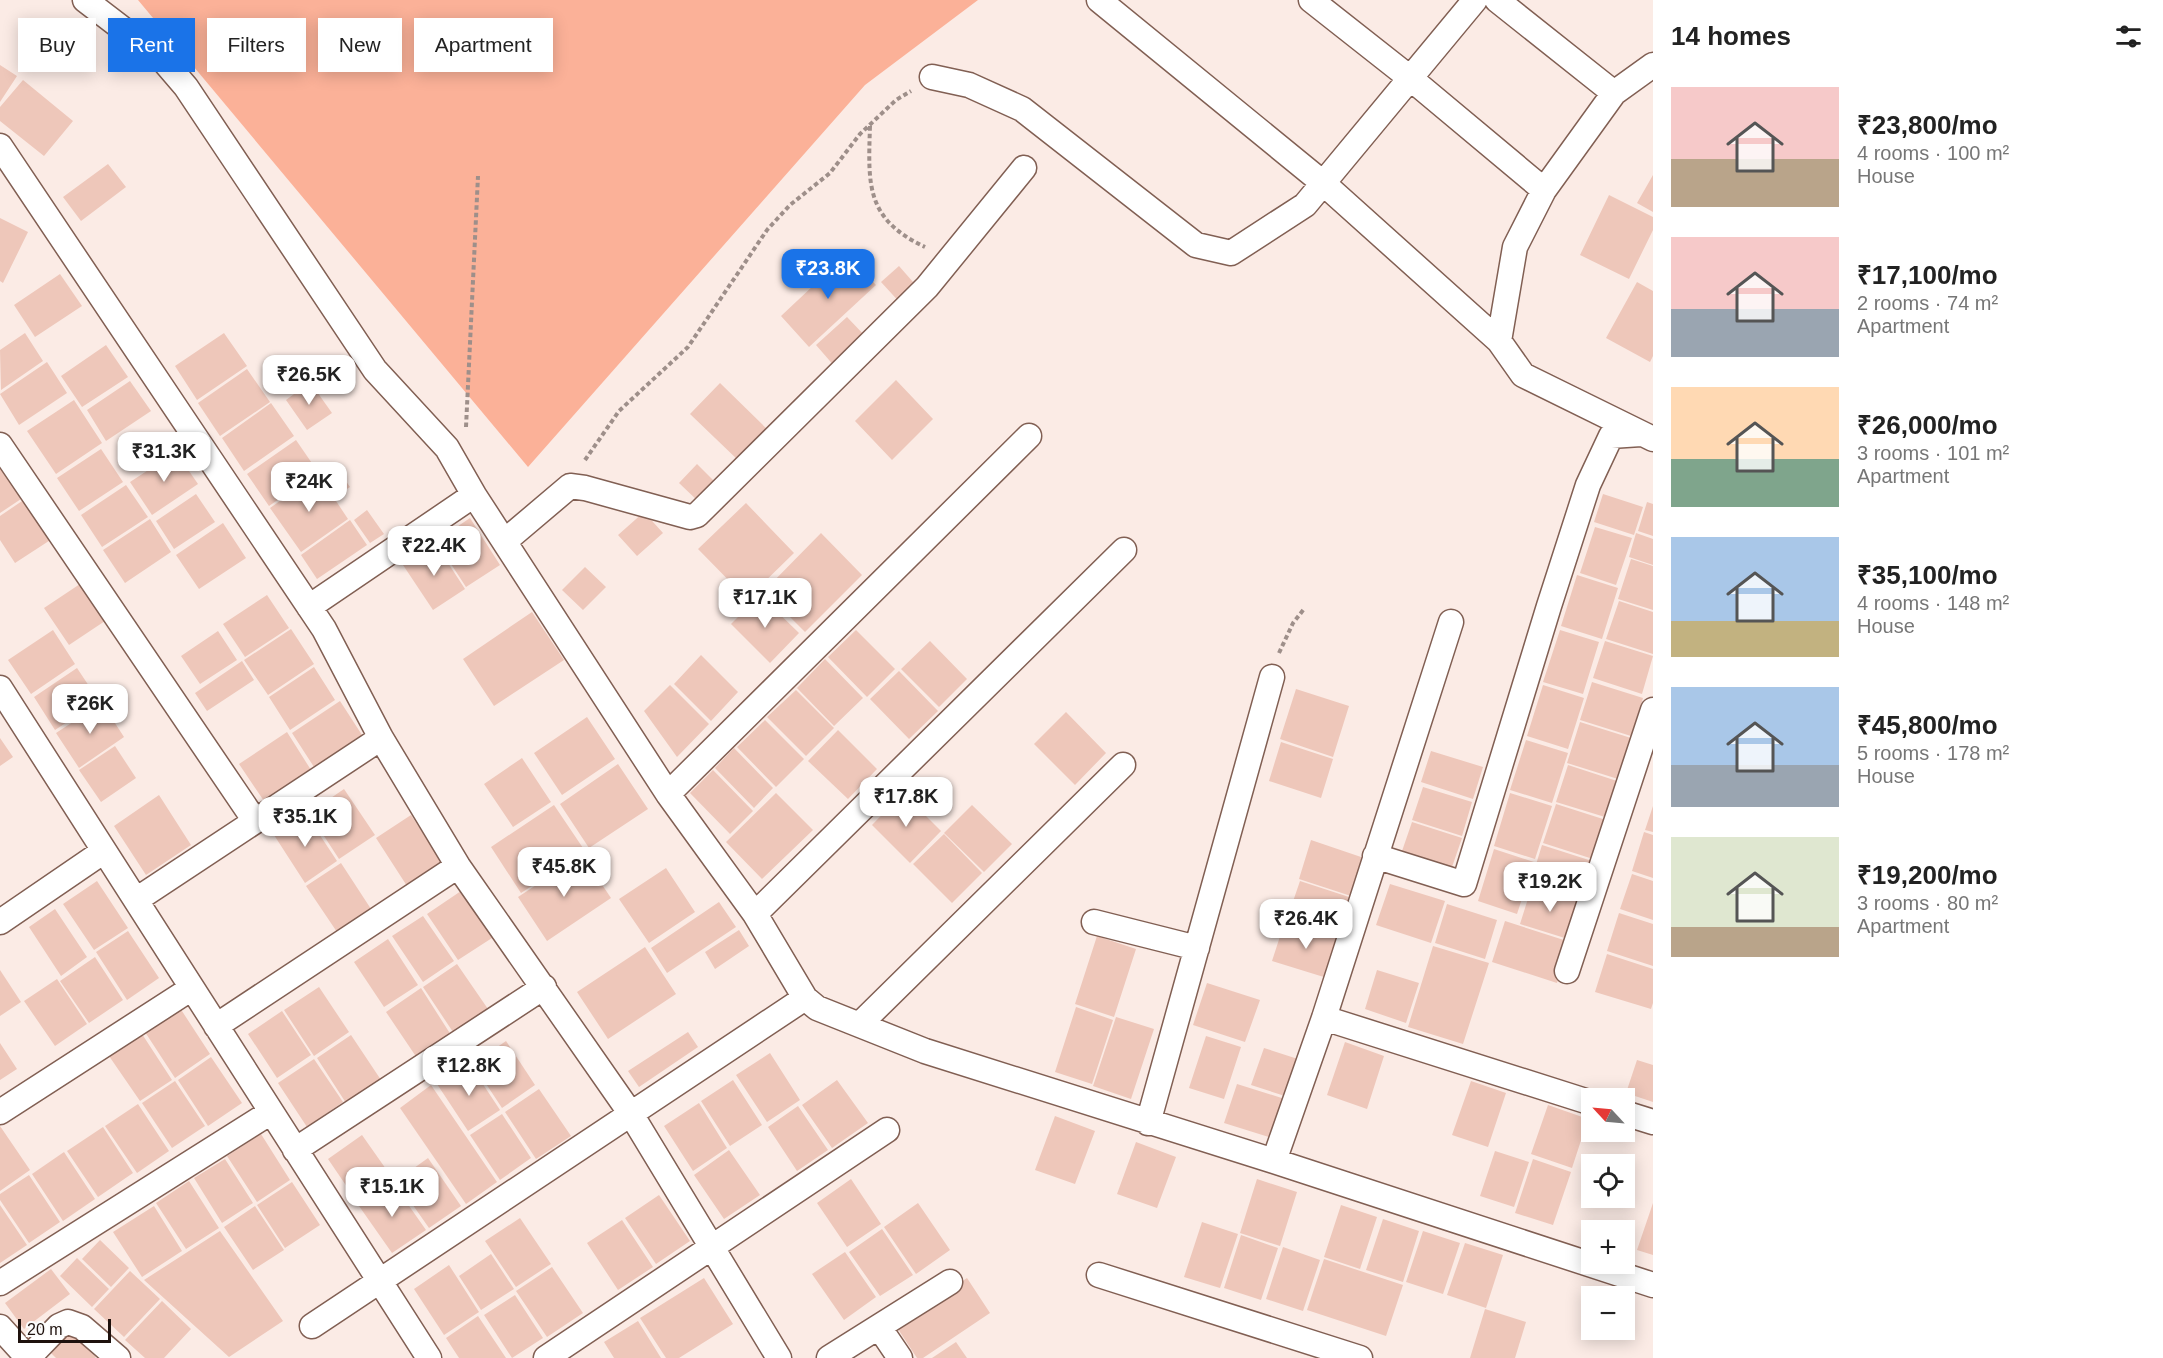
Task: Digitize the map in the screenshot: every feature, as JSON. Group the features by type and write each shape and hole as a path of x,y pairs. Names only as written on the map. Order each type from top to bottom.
{"street":[{"path":"85,0 162,59 186,87 375,370 447,448 474,495 506,541 668,794 755,914 805,998 818,1008 925,1051 1274,1161 1653,1285"},
{"path":"1099,0 1323,183 1499,341 1523,375 1650,430"},
{"path":"1311,0 1410,78 1544,190"},
{"path":"932,77 969,85 1022,109 1196,245 1231,253 1305,205 1475,0"},
{"path":"1497,0 1614,93"},
{"path":"1499,341 1515,247 1544,190 1614,93 1653,65"},
{"path":"0,146 324,629 381,738 458,866 631,1114 779,1358"},
{"path":"506,541 570,486 585,488 690,517 697,516 927,286 1024,168"},
{"path":"1375,856 1464,884 1588,485 1611,435 1650,430"},
{"path":"668,794 1029,436"},
{"path":"0,445 255,821"},
{"path":"309,607 474,495"},
{"path":"755,914 1124,550"},
{"path":"1274,1161 1324,1018 1450,622"},
{"path":"1148,1123 1272,677"},
{"path":"0,688 429,1358"},
{"path":"1567,971 1653,710"},
{"path":"136,900 381,738"},
{"path":"860,1024 1122,765"},
{"path":"0,921 104,850"},
{"path":"216,1026 458,866"},
{"path":"1094,922 1197,948"},
{"path":"296,1150 544,987"},
{"path":"0,1112 192,988"},
{"path":"312,1326 805,998"},
{"path":"1324,1018 1581,1099"},
{"path":"0,1283 271,1112"},
{"path":"1635,1116 1653,1122"},
{"path":"546,1358 887,1130"},
{"path":"1099,1275 1360,1358"},
{"path":"829,1358 950,1282"},
{"path":"0,1327 28,1358 59,1326 68,1322 82,1327 118,1358"},
{"path":"879,1327 900,1358"}],"path":[{"path":"570,486 597,441 619,411 688,347 767,230 790,205 830,173 860,134 896,100 932,77"},
{"path":"870,126 870,182 878,209 892,226 912,241 932,251 952,256"},
{"path":"466,430 478,176"},
{"path":"1272,677 1282,643 1304,609"}],"shaded area":[{"path":"138,0 978,0 865,85 528,467 195,68 195,18 153,18"}],"building":[{"path":"0,65 17,76 0,102"},
{"path":"23,80 73,121 44,156 0,121 0,107"},
{"path":"108,164 126,187 81,221 63,197"},
{"path":"1653,175 1653,212 1637,203"},
{"path":"1609,195 1653,217 1653,230 1629,279 1580,255"},
{"path":"0,218 28,232 3,283 0,281"},
{"path":"847,254 876,285 809,347 781,316"},
{"path":"899,266 920,290 903,306 881,282"},
{"path":"60,274 82,306 35,337 14,305"},
{"path":"1637,282 1653,291 1653,356 1650,362 1606,338"},
{"path":"847,317 867,338 836,368 816,345"},
{"path":"25,333 43,361 1,390 0,350"},
{"path":"224,333 247,366 197,400 175,366"},
{"path":"106,345 128,377 82,407 61,376"},
{"path":"47,362 67,393 19,425 0,394"},
{"path":"247,369 270,402 220,436 198,403"},
{"path":"896,380 933,419 892,460 855,421"},
{"path":"130,381 151,411 106,441 87,410"},
{"path":"310,382 332,413 307,430 286,400"},
{"path":"720,383 770,432 740,462 690,414"},
{"path":"74,400 102,443 56,474 27,431"},
{"path":"271,403 294,436 244,471 222,438"},
{"path":"296,440 318,472 269,506 247,474"},
{"path":"101,449 123,482 79,511 57,478"},
{"path":"176,452 198,484 152,515 130,482"},
{"path":"0,463 27,495 0,513"},
{"path":"697,464 718,485 700,503 679,483"},
{"path":"336,467 350,487 336,496 322,477"},
{"path":"318,474 348,519 301,552 270,508"},
{"path":"126,485 148,517 102,547 81,515"},
{"path":"196,494 215,522 174,549 156,521"},
{"path":"1603,494 1643,507 1634,535 1594,522"},
{"path":"28,497 55,537 15,563 0,540 0,516"},
{"path":"1647,502 1653,504 1653,536 1638,531"},
{"path":"746,503 794,553 747,599 698,549"},
{"path":"367,510 384,534 370,543 354,520"},
{"path":"644,512 663,533 637,556 618,535"},
{"path":"470,518 500,565 466,587 436,541"},
{"path":"150,519 171,552 125,583 103,550"},
{"path":"350,520 367,545 317,579 301,555"},
{"path":"223,523 246,558 199,589 176,555"},
{"path":"1595,527 1632,538 1616,585 1580,573"},
{"path":"821,533 862,575 805,632 764,591"},
{"path":"1636,533 1653,539 1653,565 1629,557"},
{"path":"435,543 465,589 433,610 403,565"},
{"path":"1631,559 1653,566 1653,610 1618,599"},
{"path":"585,567 606,587 583,610 562,590"},
{"path":"1577,575 1618,588 1602,639 1561,626"},
{"path":"83,582 108,619 69,645 44,608"},
{"path":"267,595 289,628 245,657 223,624"},
{"path":"760,595 799,633 770,663 731,624"},
{"path":"1619,601 1653,612 1653,654 1606,639"},
{"path":"532,612 564,660 494,706 463,659"},
{"path":"291,629 314,664 268,695 244,660"},
{"path":"53,630 75,664 31,694 8,660"},
{"path":"856,630 895,669 867,697 828,657"},
{"path":"1560,630 1599,642 1583,694 1543,682"},
{"path":"218,631 237,660 200,684 181,656"},
{"path":"930,641 967,679 939,707 901,669"},
{"path":"1605,641 1653,656 1642,694 1593,678"},
{"path":"701,655 738,692 711,721 674,684"},
{"path":"825,659 863,698 834,726 797,688"},
{"path":"242,661 254,680 207,711 195,693"},
{"path":"314,667 335,700 290,730 269,697"},
{"path":"77,668 99,701 55,730 34,697"},
{"path":"899,671 938,711 909,739 870,699"},
{"path":"1592,682 1643,698 1631,736 1580,720"},
{"path":"670,685 709,724 677,757 644,711"},
{"path":"1543,685 1584,698 1568,749 1527,736"},
{"path":"1296,689 1349,706 1333,757 1280,739"},
{"path":"796,690 834,728 806,756 767,717"},
{"path":"340,701 362,735 314,767 292,733"},
{"path":"102,703 124,737 79,768 56,733"},
{"path":"1066,712 1106,753 1075,785 1034,744"},
{"path":"587,717 615,759 562,795 534,753"},
{"path":"765,720 804,759 776,787 737,747"},
{"path":"1580,722 1631,738 1618,779 1567,763"},
{"path":"838,730 877,769 848,799 808,761"},
{"path":"287,732 311,770 264,801 239,764"},
{"path":"0,738 13,757 0,766"},
{"path":"1526,740 1568,753 1552,803 1510,790"},
{"path":"1281,742 1333,759 1321,798 1269,781"},
{"path":"115,746 136,778 101,802 79,770"},
{"path":"734,748 773,788 754,808 715,768"},
{"path":"1431,751 1483,767 1473,799 1421,782"},
{"path":"522,758 551,802 513,827 484,784"},
{"path":"618,764 648,809 589,848 560,804"},
{"path":"1568,765 1617,781 1605,817 1556,802"},
{"path":"713,770 753,811 730,834 690,793"},
{"path":"1423,787 1472,802 1462,836 1412,820"},
{"path":"344,789 375,835 339,859 309,813"},
{"path":"776,793 813,830 762,879 726,842"},
{"path":"903,793 941,831 910,863 872,825"},
{"path":"1510,793 1552,806 1535,859 1494,846"},
{"path":"159,795 191,845 146,875 114,826"},
{"path":"1556,804 1606,820 1593,859 1543,843"},
{"path":"554,805 585,851 521,893 491,847"},
{"path":"972,805 1012,844 984,872 944,833"},
{"path":"1653,806 1653,832 1645,830"},
{"path":"306,814 337,861 305,883 274,835"},
{"path":"411,815 442,862 407,886 376,838"},
{"path":"1412,822 1462,838 1451,870 1401,854"},
{"path":"1644,832 1653,835 1653,878 1632,871"},
{"path":"944,834 982,873 952,903 913,864"},
{"path":"1311,840 1364,858 1351,896 1299,879"},
{"path":"1542,845 1592,861 1580,899 1530,884"},
{"path":"1494,849 1534,862 1517,914 1478,901"},
{"path":"582,855 611,898 547,941 518,897"},
{"path":"341,863 371,909 337,932 306,886"},
{"path":"666,868 695,912 649,943 619,899"},
{"path":"1632,874 1653,881 1653,920 1620,909"},
{"path":"97,881 128,928 94,950 63,904"},
{"path":"1300,881 1349,897 1337,935 1287,919"},
{"path":"1390,884 1445,901 1431,943 1376,925"},
{"path":"1532,886 1580,902 1568,939 1520,924"},
{"path":"461,891 492,938 458,960 427,914"},
{"path":"719,902 736,927 667,973 651,948"},
{"path":"1447,904 1497,920 1485,959 1435,943"},
{"path":"55,909 87,957 61,976 29,927"},
{"path":"1619,913 1653,924 1653,966 1607,951"},
{"path":"423,916 454,961 423,982 392,936"},
{"path":"1285,921 1340,938 1327,978 1272,961"},
{"path":"1505,921 1570,942 1557,983 1492,962"},
{"path":"739,930 749,946 715,969 705,952"},
{"path":"128,931 159,978 127,1000 96,952"},
{"path":"1097,936 1136,949 1114,1017 1075,1004"},
{"path":"388,939 418,985 384,1007 354,962"},
{"path":"1433,946 1489,963 1463,1044 1408,1027"},
{"path":"645,947 676,994 608,1039 577,992"},
{"path":"1607,954 1653,969 1651,1009 1595,992"},
{"path":"95,957 123,1000 89,1023 60,981"},
{"path":"457,964 488,1009 453,1032 423,987"},
{"path":"0,970 21,1002 0,1016"},
{"path":"1377,970 1419,983 1406,1023 1365,1009"},
{"path":"57,979 87,1024 55,1046 24,1001"},
{"path":"1207,983 1260,1000 1245,1042 1193,1025"},
{"path":"319,987 349,1032 314,1056 284,1010"},
{"path":"421,988 451,1035 417,1058 386,1012"},
{"path":"1076,1007 1113,1020 1092,1084 1055,1072"},
{"path":"180,1008 210,1054 175,1078 145,1032"},
{"path":"282,1011 311,1055 277,1078 248,1034"},
{"path":"1116,1017 1154,1029 1131,1099 1093,1086"},
{"path":"688,1032 698,1047 639,1087 628,1071"},
{"path":"142,1034 172,1080 140,1101 109,1056"},
{"path":"351,1035 381,1080 346,1103 317,1058"},
{"path":"1206,1036 1241,1047 1224,1099 1189,1088"},
{"path":"506,1041 535,1085 502,1108 473,1064"},
{"path":"1345,1042 1384,1056 1367,1109 1327,1095"},
{"path":"0,1043 17,1069 0,1080"},
{"path":"1264,1048 1301,1060 1288,1097 1251,1085"},
{"path":"770,1053 800,1100 767,1122 736,1075"},
{"path":"211,1057 242,1103 208,1126 178,1080"},
{"path":"314,1059 343,1102 307,1127 278,1083"},
{"path":"1637,1060 1653,1065 1653,1102 1635,1096 1635,1088 1628,1088"},
{"path":"469,1063 500,1110 468,1131 437,1084"},
{"path":"733,1080 762,1125 730,1146 701,1101"},
{"path":"837,1080 868,1123 832,1148 802,1105"},
{"path":"175,1081 205,1126 172,1148 142,1103"},
{"path":"1471,1081 1506,1093 1488,1147 1452,1135"},
{"path":"1237,1084 1288,1100 1275,1139 1224,1123"},
{"path":"431,1085 497,1182 466,1204 400,1108"},
{"path":"539,1089 571,1136 536,1159 505,1112"},
{"path":"699,1103 727,1148 693,1171 664,1126"},
{"path":"138,1104 169,1151 137,1173 105,1126"},
{"path":"1548,1105 1581,1117 1581,1140 1572,1168 1531,1154"},
{"path":"798,1106 828,1150 797,1171 768,1127"},
{"path":"502,1114 531,1158 500,1180 470,1135"},
{"path":"1055,1116 1095,1131 1075,1184 1035,1170"},
{"path":"0,1126 30,1170 0,1191"},
{"path":"103,1127 133,1173 98,1197 67,1151"},
{"path":"261,1134 290,1180 257,1202 227,1156"},
{"path":"362,1135 393,1179 358,1203 328,1159"},
{"path":"1136,1142 1176,1157 1157,1208 1117,1194"},
{"path":"729,1150 760,1195 724,1219 694,1175"},
{"path":"1495,1151 1529,1162 1514,1207 1480,1196"},
{"path":"64,1152 95,1199 63,1221 32,1174"},
{"path":"428,1158 461,1206 429,1228 396,1181"},
{"path":"225,1159 253,1203 222,1223 194,1178"},
{"path":"1533,1159 1571,1172 1553,1225 1515,1213"},
{"path":"29,1175 60,1222 29,1243 0,1200 0,1194"},
{"path":"851,1179 881,1224 847,1247 817,1203"},
{"path":"1257,1179 1297,1192 1280,1246 1240,1233"},
{"path":"189,1181 219,1228 186,1249 156,1203"},
{"path":"292,1182 320,1225 285,1248 257,1205"},
{"path":"393,1183 426,1230 392,1253 359,1206"},
{"path":"659,1195 690,1241 656,1264 625,1218"},
{"path":"918,1203 950,1250 916,1274 884,1227"},
{"path":"1653,1203 1653,1255 1637,1250"},
{"path":"0,1205 27,1245 0,1263"},
{"path":"1341,1205 1377,1217 1360,1269 1324,1257"},
{"path":"154,1206 182,1251 142,1277 113,1232"},
{"path":"255,1206 284,1250 253,1270 224,1227"},
{"path":"520,1218 551,1264 516,1287 485,1241"},
{"path":"1383,1219 1419,1231 1403,1282 1366,1270"},
{"path":"622,1220 653,1267 618,1290 587,1243"},
{"path":"1202,1222 1238,1234 1220,1288 1184,1277"},
{"path":"882,1229 913,1275 880,1296 849,1252"},
{"path":"220,1231 283,1321 229,1357 144,1280"},
{"path":"1423,1231 1460,1243 1443,1294 1406,1282"},
{"path":"1241,1235 1278,1248 1261,1300 1224,1288"},
{"path":"100,1240 129,1268 111,1287 82,1259"},
{"path":"1465,1243 1503,1255 1486,1308 1447,1295"},
{"path":"1283,1247 1320,1260 1303,1311 1266,1299"},
{"path":"845,1252 876,1297 844,1320 812,1274"},
{"path":"491,1254 514,1289 481,1310 459,1276"},
{"path":"77,1258 109,1289 92,1307 60,1276"},
{"path":"1324,1259 1403,1285 1386,1336 1307,1310"},
{"path":"449,1265 479,1312 444,1335 414,1289"},
{"path":"552,1267 583,1313 547,1337 516,1291"},
{"path":"51,1269 70,1294 24,1329 5,1303"},
{"path":"130,1271 160,1299 124,1337 94,1309"},
{"path":"704,1278 733,1324 679,1358 666,1358 640,1318"},
{"path":"967,1278 990,1313 923,1358 917,1358 896,1326"},
{"path":"515,1295 543,1338 512,1358 484,1315"},
{"path":"162,1301 191,1329 164,1358 145,1358 125,1340"},
{"path":"1485,1309 1526,1322 1515,1358 1470,1358"},
{"path":"478,1316 506,1358 459,1358 446,1338"},
{"path":"638,1321 661,1358 614,1358 604,1342"},
{"path":"66,1329 96,1357 56,1358 47,1349"},
{"path":"956,1342 967,1358 932,1358"}]}
